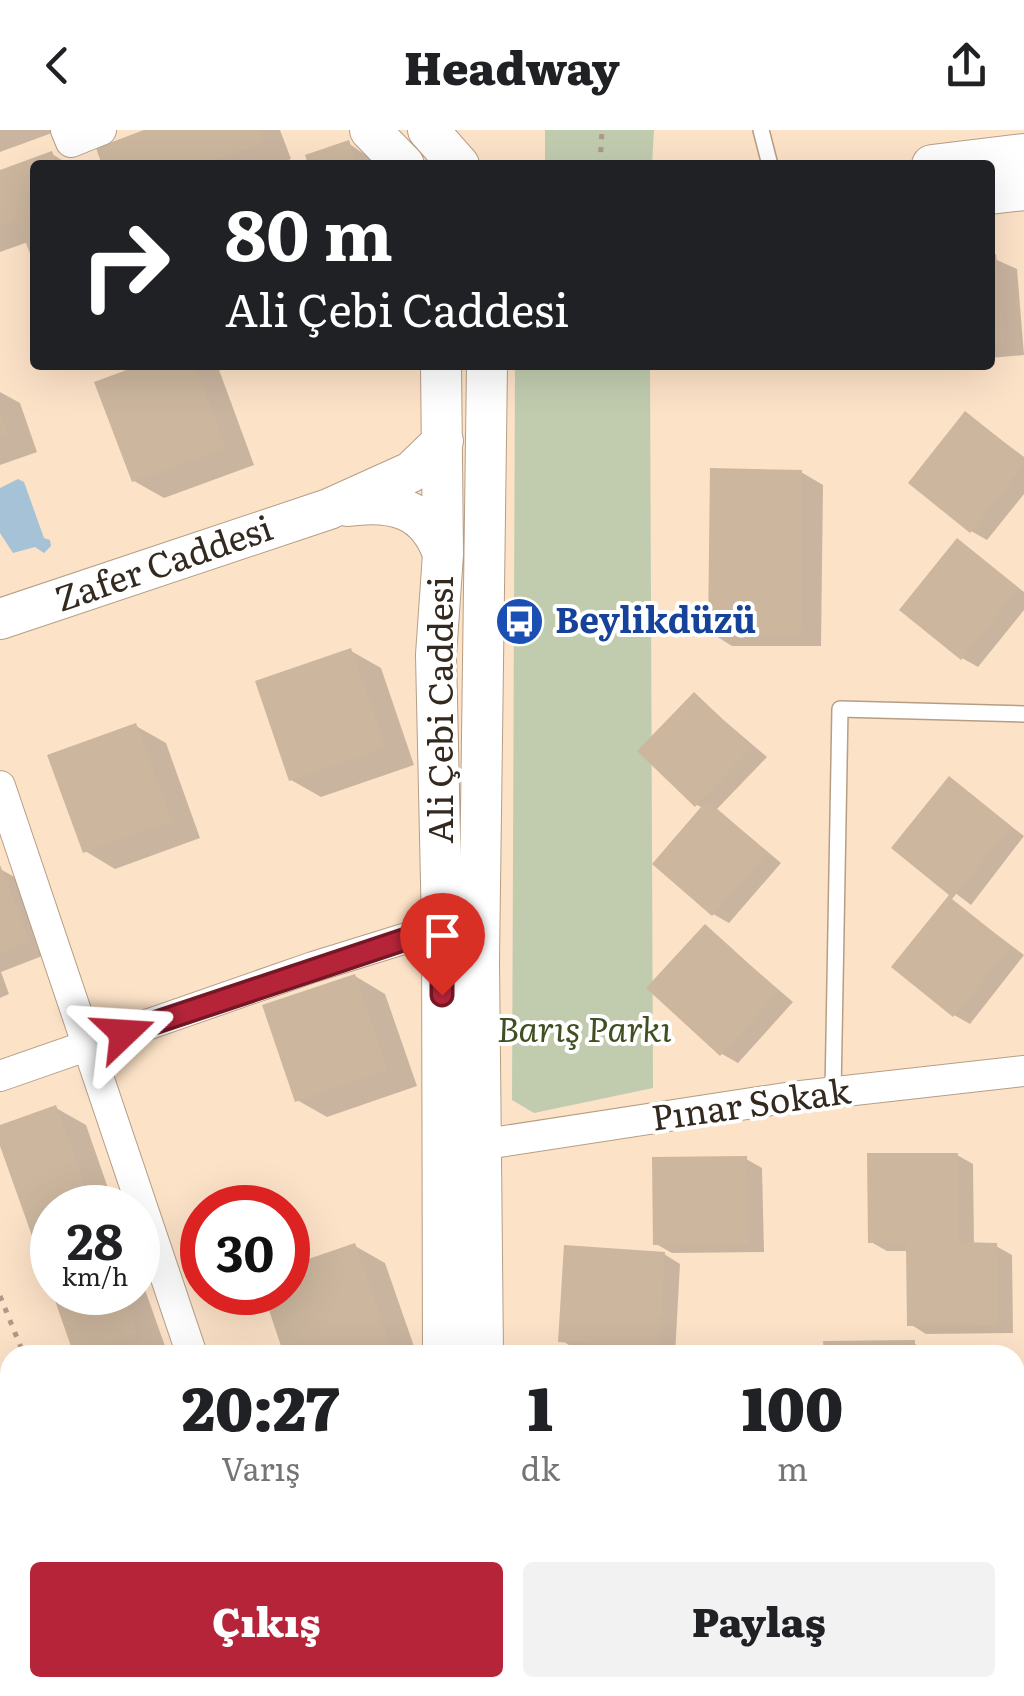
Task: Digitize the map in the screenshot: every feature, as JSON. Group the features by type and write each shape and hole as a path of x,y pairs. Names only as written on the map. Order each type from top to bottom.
{"main road":[{"path":"370,130 399,160"},
{"path":"428,130 455,160"},
{"path":"974,160 1024,154"},
{"path":"995,193 1024,190"},
{"name":"Ali Çebi Caddesi","path":"441,370 442,554 436,655 442,927 442,1345"},
{"name":"Ali Çebi Caddesi","path":"483,1345 479,1145 487,370"},
{"path":"329,509 411,472 443,441"},
{"path":"329,509 370,503 414,511 429,523 442,554"},
{"name":"Zafer Caddesi","path":"0,620 329,509"}],"street":[{"path":"66,130 71,142 101,130"},
{"path":"0,786 11,852 88,1045 189,1345"},
{"path":"0,1076 313,966 442,927"},
{"name":"Pınar Sokak","path":"479,1145 833,1093 1024,1071"}],"lane":[{"path":"761,130 769,160"},
{"path":"833,1093 840,709 1024,714"}],"path":[{"path":"600,160 602,130"},
{"path":"0,1296 20,1345"}],"green space":[{"path":"545,130 654,130 652,160 545,160"},
{"name":"Barış Parkı","path":"515,370 650,370 653,1088 534,1113 512,1100"}],"water":[{"path":"18,479 24,482 44,538 50,540 51,546 44,553 35,547 13,553 0,533 0,488"}],"building":[{"path":"144,130 258,130 263,142 215,160 100,160 96,148"},
{"path":"349,140 355,160 306,160 305,155"},
{"path":"52,151 55,160 30,160 30,254 17,219 0,225 0,170"},
{"path":"995,254 1005,344 995,345"},
{"path":"126,370 197,370 226,448 132,482 94,382"},
{"path":"965,411 1024,458 1024,465 970,533 908,483"},
{"path":"0,413 9,436 0,438"},
{"path":"710,468 802,470 801,636 708,635"},
{"path":"957,538 1019,588 961,660 899,610"},
{"path":"351,648 386,748 289,781 255,681"},
{"path":"694,692 752,747 695,807 637,751"},
{"path":"136,723 172,821 83,853 47,755"},
{"path":"949,776 1011,826 952,899 1011,946 953,1017 891,967 949,895 891,848"},
{"path":"707,800 767,853 712,916 652,864"},
{"path":"0,865 30,941 0,953"},
{"path":"705,924 779,991 720,1056 646,988"},
{"path":"355,974 388,1070 295,1102 262,1005"},
{"path":"56,1105 85,1185 30,1185 30,1230 0,1146 0,1125"},
{"path":"867,1153 958,1153 959,1242 997,1243 998,1325 907,1326 906,1243 868,1243"},
{"path":"747,1156 748,1245 653,1245 652,1157"},
{"path":"355,1243 390,1345 281,1345 271,1315 310,1315 310,1258"},
{"path":"564,1245 665,1252 659,1345 558,1342"},
{"path":"60,1315 131,1315 137,1333 103,1345 71,1345"},
{"path":"915,1340 915,1345 823,1345 823,1341"}],"place":[{"name":"Beylikdüzü","path":"520,621"}],"route":[{"path":"124,1033 313,966 442,927 442,995"}]}
